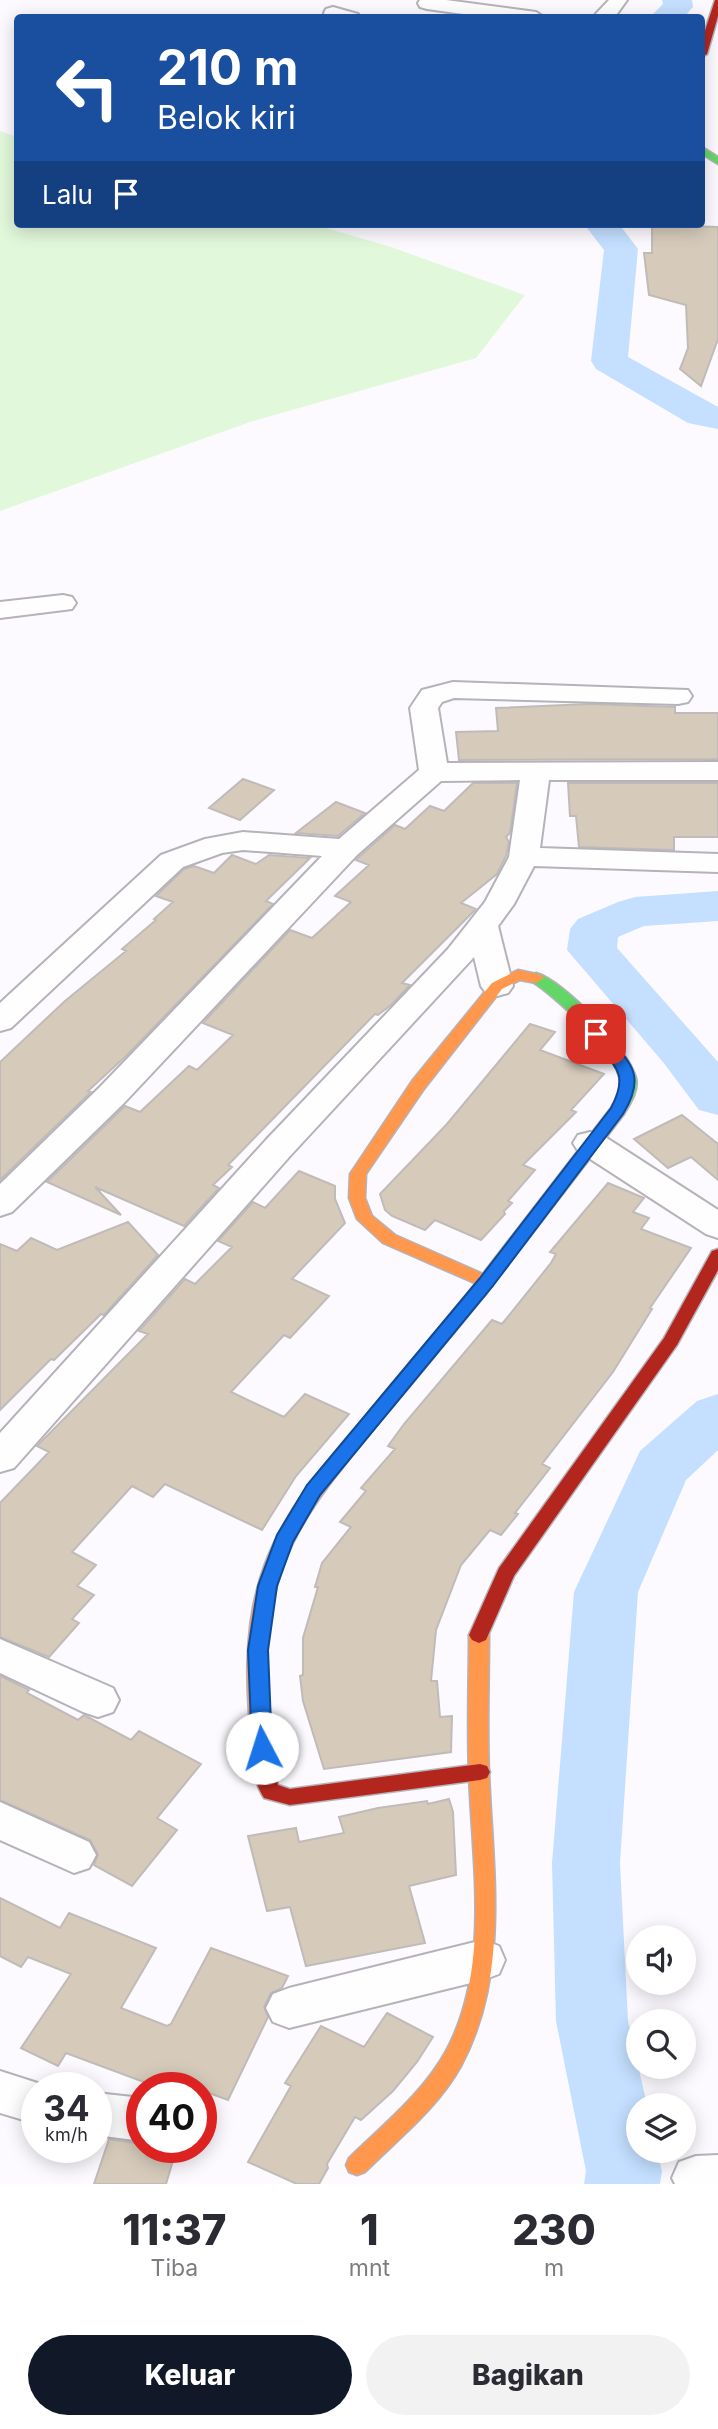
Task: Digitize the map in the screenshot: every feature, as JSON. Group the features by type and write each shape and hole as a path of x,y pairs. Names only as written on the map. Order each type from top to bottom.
{"street":[{"path":"606,14 618,0"},
{"path":"410,12 430,1 511,14"},
{"path":"706,34 718,2"},
{"path":"0,610 63,603"},
{"path":"433,772 424,708 432,696 453,690 678,696"},
{"path":"0,1458 278,1148 459,956 499,904 524,858 536,771"},
{"path":"0,1204 112,1095 346,849 433,772 718,771"},
{"path":"0,1021 172,861 216,845 243,841 346,849"},
{"path":"524,858 718,863"},
{"path":"482,925 497,986"},
{"path":"480,1772 290,1797 271,1792 267,1785 259,1729 258,1650 268,1586 284,1541 314,1490 486,1282 590,1143 618,1110 627,1092 629,1080 621,1063 551,985 537,978 518,975 497,986 418,1085 358,1174 357,1198 365,1219 389,1239 486,1282"},
{"path":"590,1143 718,1226"},
{"path":"356,2165 422,2101 453,2059 474,2008 483,1960 479,1631 486,1613 506,1573 671,1342 718,1255"},
{"path":"0,1655 98,1700"},
{"path":"0,1819 74,1855"},
{"path":"289,2008 483,1960"},
{"path":"0,2092 21,2098"}],"green space":[{"path":"0,131 14,136 14,228 326,228 391,247 525,295 476,358 250,422 0,511"}],"building":[{"path":"718,227 718,339 701,386 680,369 688,348 686,305 649,295 644,253 652,253 652,228"},
{"path":"588,704 675,707 675,713 718,713 718,759 459,760 456,732 498,731 496,708"},
{"path":"243,779 274,790 240,820 209,808"},
{"path":"473,783 517,783 510,833 506,837 509,842 506,856 497,874 461,903 476,909 402,983 410,985 391,1005 378,1015 375,1014 228,1165 232,1167 213,1185 219,1188 184,1226 95,1187 121,1215 47,1182 125,1106 140,1112 189,1066 197,1070 233,1035 203,1023 290,930 312,938 351,902 335,896 369,865 356,860 359,857 395,825 405,829 430,806 444,811"},
{"path":"568,783 718,783 718,837 674,837 674,850 579,847 576,816 570,816"},
{"path":"336,802 365,813 338,836 296,833"},
{"path":"232,855 256,864 269,855 310,858 266,901 273,904 127,1055 88,1091 91,1092 0,1180 0,1062 65,1001 126,951 122,949 156,920 154,919 173,902 156,896 184,869 194,866 214,873"},
{"path":"530,1024 555,1032 540,1050 604,1074 571,1110 576,1112 523,1165 535,1170 508,1201 512,1203 504,1211 505,1214 481,1240 435,1220 425,1230 392,1216 385,1210 380,1194 447,1124"},
{"path":"682,1115 718,1144 718,1180 691,1157 668,1168 634,1139"},
{"path":"299,1171 335,1186 335,1199 345,1223 292,1279 329,1296 290,1338 284,1335 231,1392 284,1417 305,1394 349,1414 296,1476 262,1530 165,1484 153,1497 132,1486 72,1552 96,1565 77,1586 94,1595 72,1619 79,1623 49,1657 0,1637 0,1503 49,1452 37,1446 148,1334 139,1331 185,1279 195,1284 232,1247 218,1241 253,1202 265,1208"},
{"path":"608,1183 644,1198 633,1212 649,1218 641,1229 691,1248 650,1308 652,1309 613,1372 542,1464 550,1468 515,1513 518,1514 501,1535 490,1530 461,1565 436,1630 431,1681 437,1681 440,1717 452,1716 451,1752 324,1769 303,1701 300,1676 303,1675 303,1638 322,1563 351,1527 340,1522 366,1491 361,1488 395,1449 388,1446 404,1424 492,1320 502,1324 551,1263 556,1254 550,1252"},
{"path":"128,1222 158,1255 104,1315 101,1314 54,1360 51,1359 0,1410 0,1244 17,1251 31,1238 57,1250"},
{"path":"0,1676 78,1720 84,1715 131,1740 139,1731 201,1764 157,1818 177,1830 132,1886 94,1865 98,1854 90,1840 0,1800"},
{"path":"449,1799 453,1812 456,1875 409,1886 425,1943 306,1966 290,1907 267,1911 248,1836 296,1828 299,1842 344,1833 339,1817 378,1808 427,1801 428,1804"},
{"path":"0,1898 60,1928 69,1913 156,1948 121,2008 167,2026 171,2024 211,1948 288,1976 282,1988 271,1993 264,2007 268,2017 228,2100 217,2096 217,2072 126,2072 126,2075 66,2053 58,2066 21,2048 71,1974 28,1957 21,1967 0,1956"},
{"path":"387,2013 433,2037 393,2091 361,2120 355,2117 327,2164 328,2168 319,2184 297,2184 248,2162 291,2086 285,2083 321,2026 364,2047"},
{"path":"112,2139 126,2142 126,2163 172,2163 166,2184 94,2184 101,2163 112,2163"}],"waterway":[{"path":"668,14 678,7 677,0"},
{"path":"604,228 621,249 609,361 701,415 718,418"},
{"path":"718,906 635,912 595,929 592,950 681,1050 718,1098"},
{"path":"622,2184 624,2171 592,2021 586,1863 606,1592 661,1467 718,1416"}],"traffic: fast":[{"path":"705,152 718,161"},
{"path":"478,1292 618,1110 628,1087 624,1068 603,1039 559,994 536,978"}],"traffic: slow":[{"path":"486,1282 389,1239 365,1219 357,1198 358,1174 418,1085 497,986 518,975 536,978"},
{"path":"264,1764 258,1708 258,1650 266,1592 285,1539 313,1493 478,1292"},
{"path":"357,2165 408,2115 443,2074 468,2026 478,1992 486,1919 479,1773 479,1635"}],"traffic: jam":[{"path":"705,44 718,2"},
{"path":"479,1635 506,1573 671,1341 718,1255"},
{"path":"264,1764 267,1785 271,1792 290,1797 480,1772"}],"route":[{"path":"262,1748 259,1729 258,1650 268,1586 284,1541 314,1490 486,1282 590,1143 618,1110 627,1092 629,1080 621,1063 596,1034"}]}
